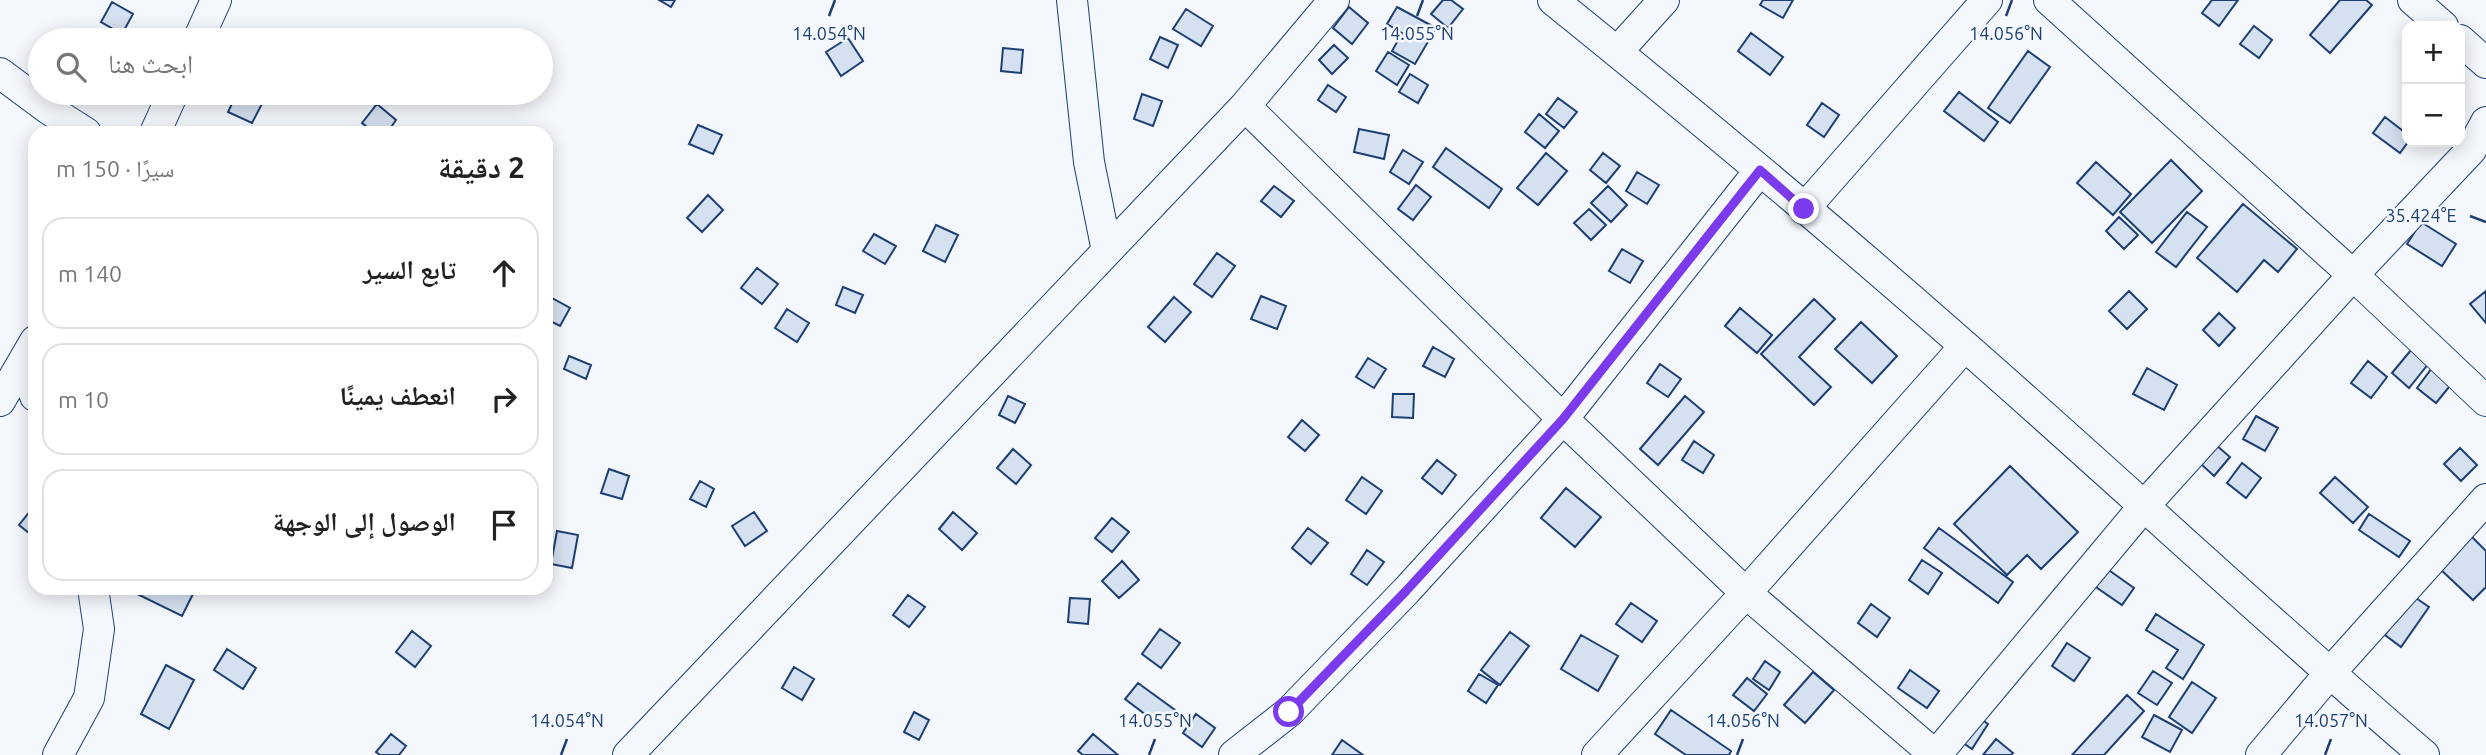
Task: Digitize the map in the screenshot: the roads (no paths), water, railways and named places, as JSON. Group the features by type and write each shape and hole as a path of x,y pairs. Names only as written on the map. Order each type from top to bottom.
{"street":[{"path":"203,28 216,0"},
{"path":"1072,0 1089,162 1107,251"},
{"path":"628,755 1245,106 1334,0"},
{"path":"1553,0 1760,170 1965,346 2329,674 2424,755"},
{"path":"1618,52 1664,0"},
{"path":"1804,209 1987,0"},
{"path":"2049,0 2353,275 2486,401"},
{"path":"2413,0 2437,21"},
{"path":"2465,44 2486,63"},
{"path":"0,74 28,94"},
{"path":"43,105 75,126"},
{"path":"158,126 168,105"},
{"path":"1245,106 1563,419 1746,593 1935,755 2144,506 2353,275 2479,157 2486,122"},
{"path":"1234,755 1289,712 1406,591 1563,419 1760,170"},
{"path":"1597,755 1746,593 1965,346"},
{"path":"0,401 28,353"},
{"path":"2261,755 2329,674 2486,499"},
{"path":"58,755 89,698 99,629 94,595"}]}
